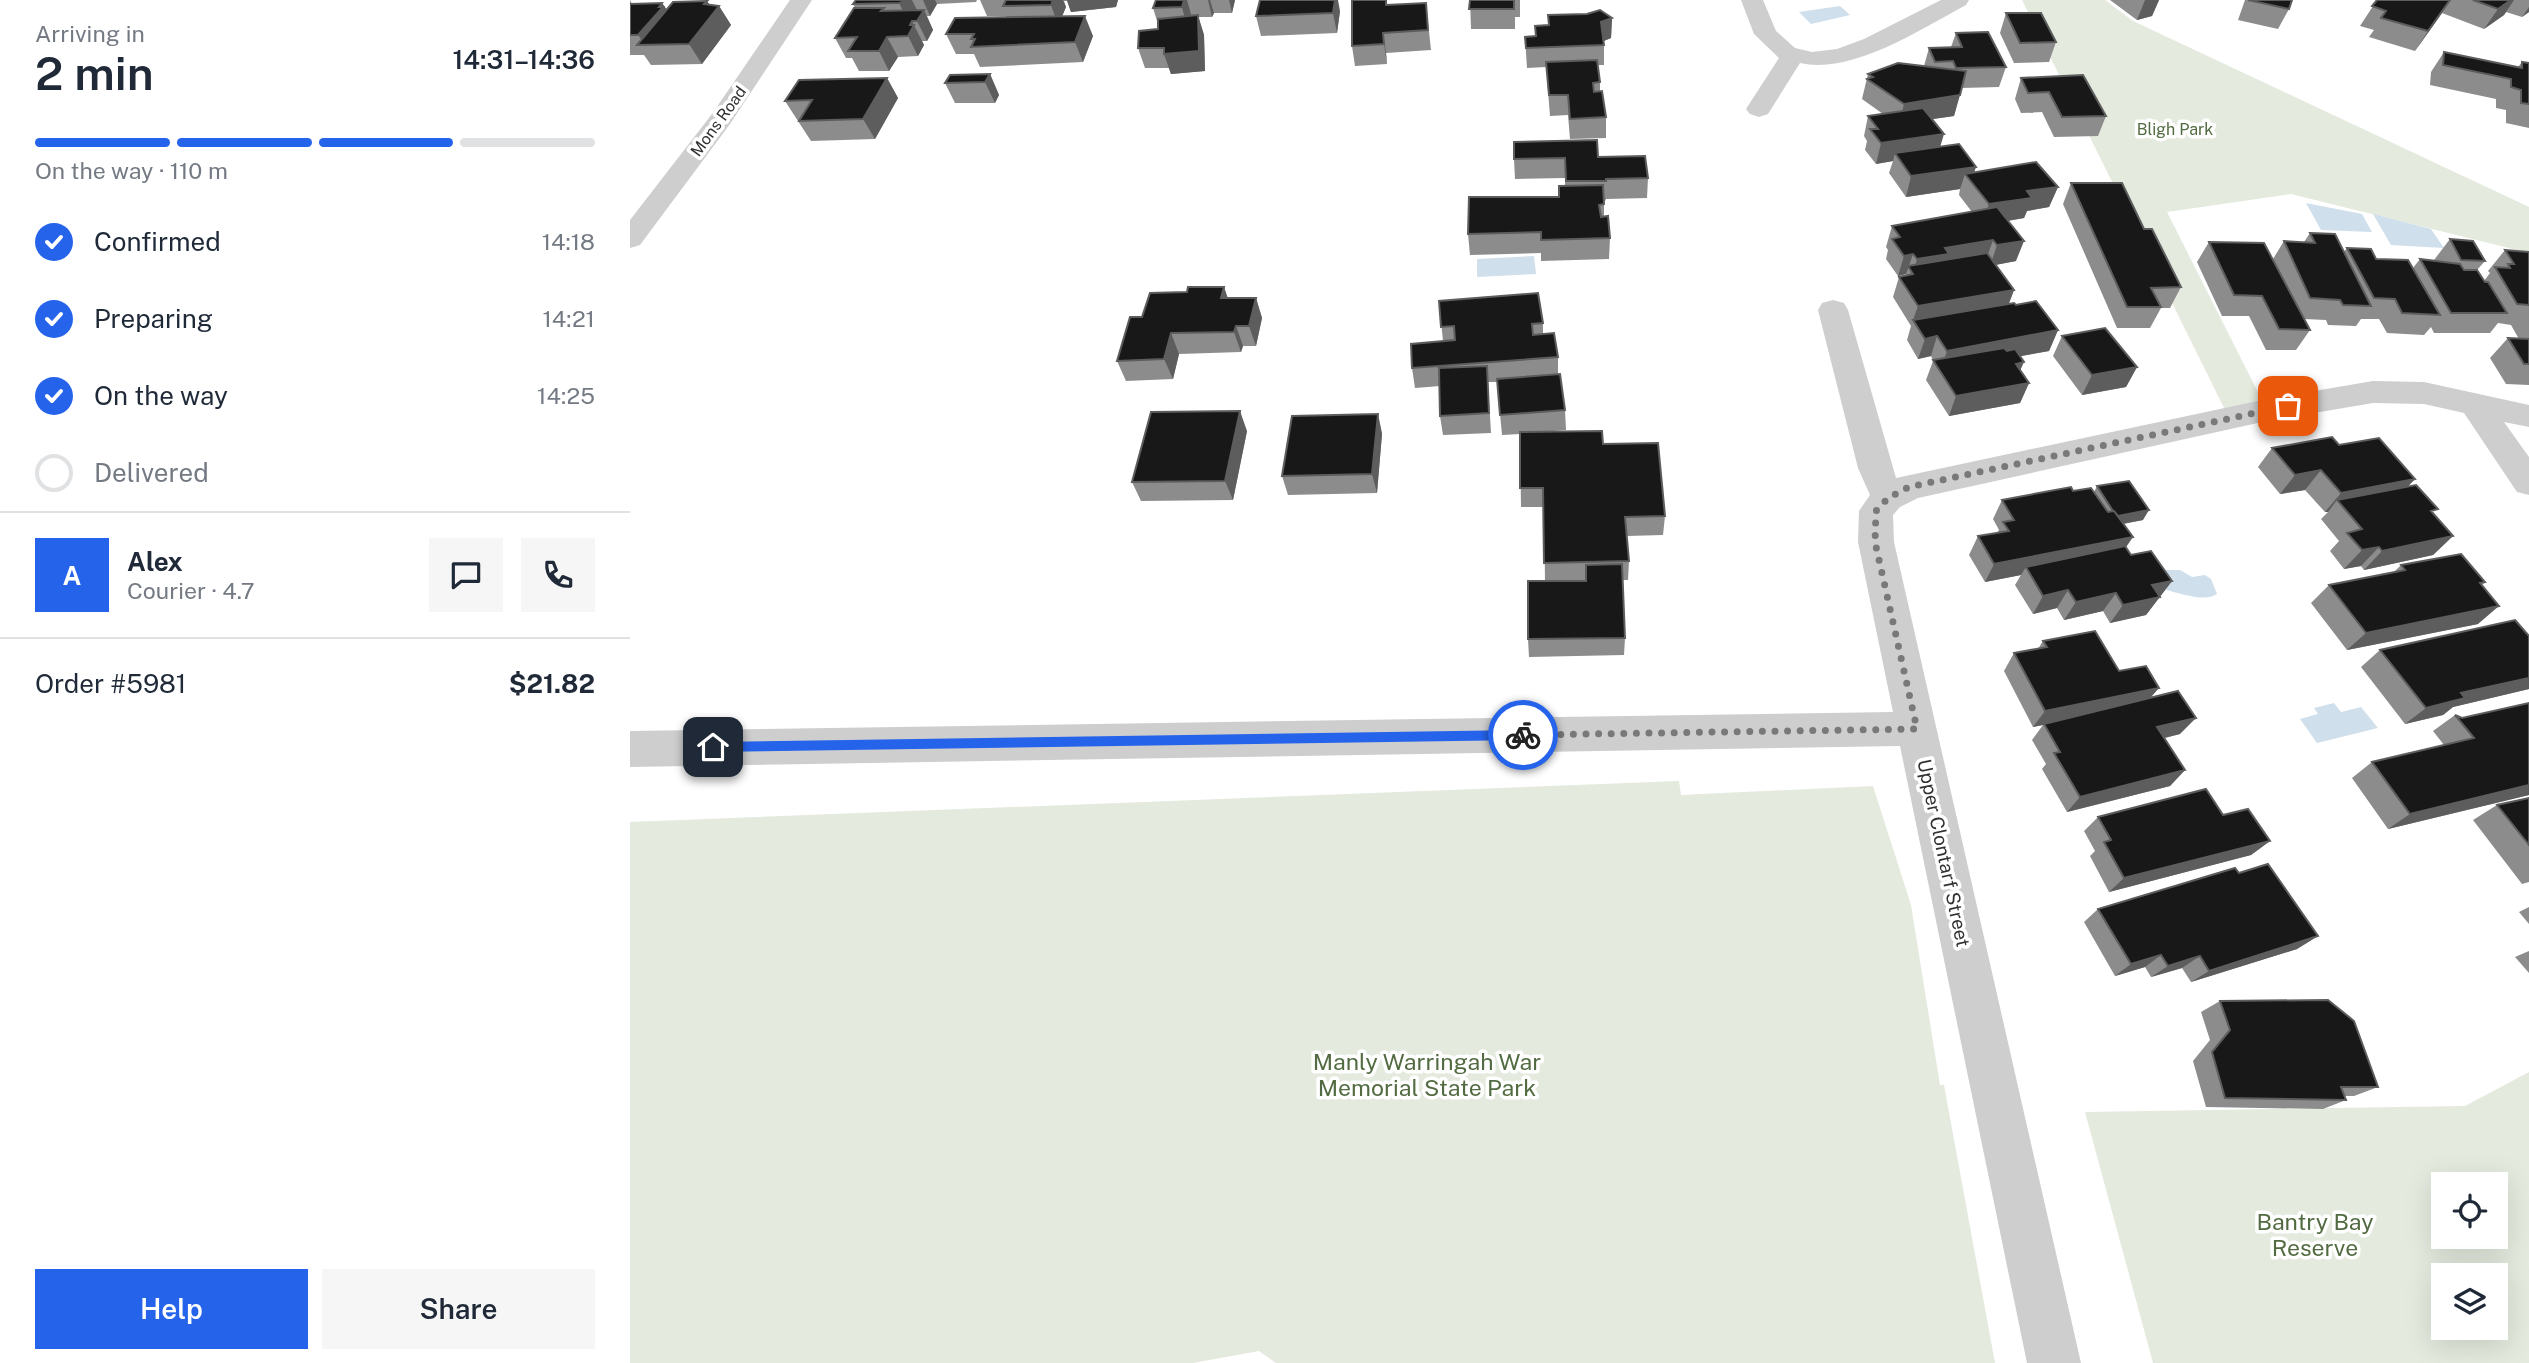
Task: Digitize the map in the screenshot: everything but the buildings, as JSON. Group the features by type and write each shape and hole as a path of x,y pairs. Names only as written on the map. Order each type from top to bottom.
{"street":[{"name":"Mons Road","path":"630,239 721,119 801,0"},
{"path":"1752,0 1757,24 1774,47 1791,58 1819,59 1851,54 1958,0"},
{"path":"1759,109 1791,58"},
{"path":"1833,310 1875,468 1888,498 1909,487 2267,410 2372,392 2424,393 2529,416"},
{"path":"2474,403 2529,483"},
{"name":"Upper Clontarf Street","path":"1888,498 1876,511 1875,542 2054,1363"},
{"path":"630,749 1917,729"}],"green space":[{"name":"Bligh Park","path":"2022,0 2105,0 2133,21 2529,207 2529,253 2291,194 2167,212 2267,410 2229,418"},
{"name":"Manly Warringah War Memorial State Park","path":"1679,781 1681,795 1873,786 1911,905 1940,1085 1944,1085 1995,1363 1276,1363 1259,1351 1193,1363 630,1363 630,822"},
{"name":"Bantry Bay Reserve","path":"2529,1072 2529,1363 2153,1363 2085,1112 2465,1106"}],"water":[{"path":"1840,6 1850,15 1811,24 1799,12"},
{"path":"2306,203 2362,214 2372,232 2321,230"},
{"path":"2373,214 2431,229 2444,248 2391,245"},
{"path":"1534,256 1536,274 1477,277 1477,259"},
{"path":"2163,570 2180,570 2192,577 2205,575 2211,579 2217,594 2197,597 2158,587"},
{"path":"2334,703 2341,712 2361,707 2378,728 2317,743 2300,719 2318,714 2314,708"}],"way so far":[{"path":"1523,735 1917,729 1875,542 1876,511 1888,498 1909,487 2288,406"}],"route":[{"path":"713,747 1523,735"}]}
